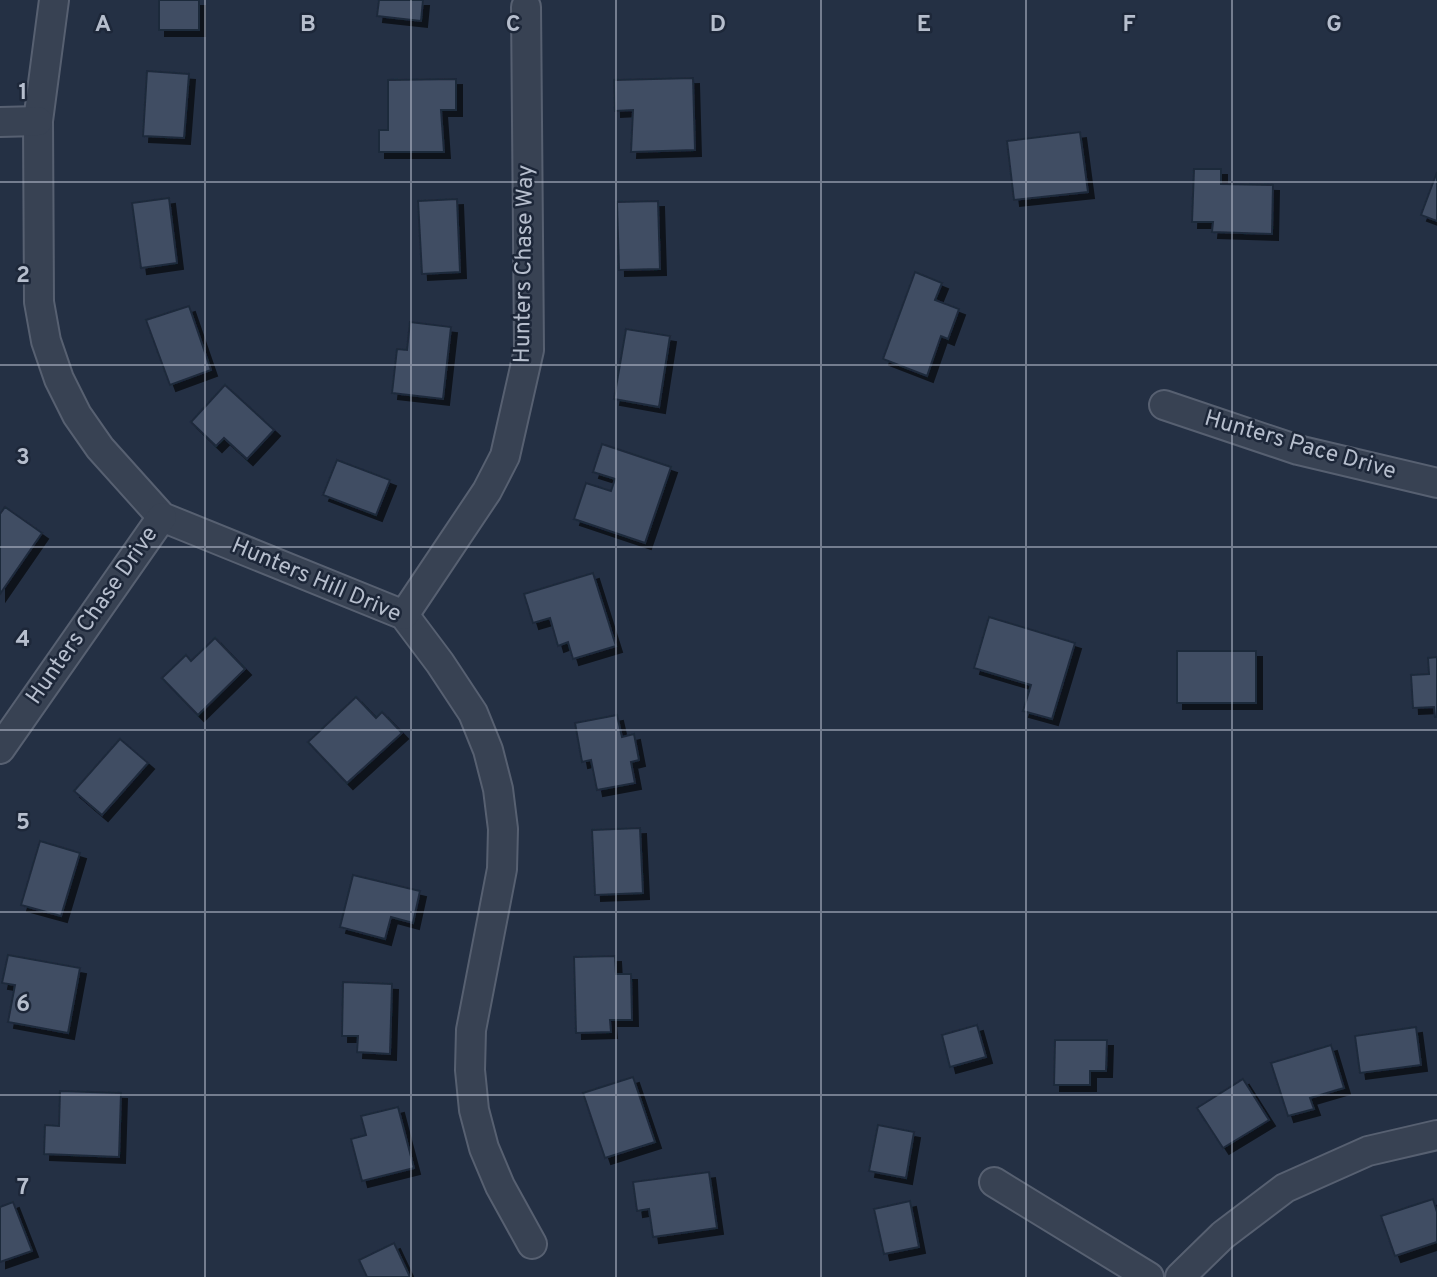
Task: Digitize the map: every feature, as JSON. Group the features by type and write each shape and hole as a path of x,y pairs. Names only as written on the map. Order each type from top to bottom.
{"street":[{"name":"Hunters Hill Drive","path":"54,0 38,121 39,302 46,341 59,379 77,415 100,447 162,517 404,615 473,713 488,750 498,789 503,829 502,869 471,1030 470,1070 474,1110 484,1149 532,1244"},
{"name":"Hunters Chase Way","path":"404,615 487,491 505,456 529,350 526,7"},
{"path":"0,122 38,121"},
{"name":"Hunters Pace Drive","path":"1164,405 1298,450 1437,483"},
{"name":"Hunters Chase Drive","path":"0,749 162,517"},
{"path":"1180,1277 1223,1235 1285,1188 1368,1151 1437,1135"},
{"path":"993,1182 1149,1277"}],"building":[{"path":"159,0 199,0 199,30 159,30"},
{"path":"379,0 423,0 421,21 377,16"},
{"path":"147,71 189,74 184,138 143,136"},
{"path":"693,78 695,150 631,152 633,110 615,111 614,80"},
{"path":"456,79 456,110 441,110 444,152 379,152 379,130 388,130 388,80"},
{"path":"1080,132 1088,192 1014,200 1007,141"},
{"path":"1194,169 1221,169 1221,184 1273,185 1272,234 1212,232 1213,222 1192,222"},
{"path":"1437,172 1437,221 1421,215"},
{"path":"169,198 177,263 141,268 132,203"},
{"path":"457,199 460,272 422,274 418,201"},
{"path":"658,201 660,269 619,270 617,202"},
{"path":"915,272 942,283 935,300 959,309 948,339 941,336 927,376 883,359"},
{"path":"189,306 211,370 170,385 146,320"},
{"path":"410,322 451,327 443,399 392,393 397,349 407,350"},
{"path":"626,329 670,336 659,407 614,399"},
{"path":"225,385 274,430 247,459 224,438 216,446 191,422"},
{"path":"602,444 671,467 645,543 574,519 586,483 611,491 615,479 593,472"},
{"path":"337,460 390,480 376,515 323,495"},
{"path":"5,507 42,533 0,594 0,514"},
{"path":"593,573 616,646 573,659 568,642 558,646 550,618 533,623 524,594"},
{"path":"989,617 1075,643 1052,719 1023,711 1031,685 974,668"},
{"path":"215,638 245,669 198,715 162,678 186,655 191,661"},
{"path":"1177,651 1256,651 1256,703 1177,703"},
{"path":"1437,657 1435,717 1434,707 1413,708 1411,675 1429,674 1428,658"},
{"path":"356,697 376,718 382,712 402,733 347,783 308,742"},
{"path":"617,715 622,737 634,734 639,760 631,762 635,783 597,790 591,760 582,762 575,723"},
{"path":"120,739 148,763 102,815 74,791"},
{"path":"640,828 643,893 595,895 592,830"},
{"path":"40,841 80,853 61,916 21,905"},
{"path":"353,875 420,891 413,923 391,917 385,939 340,927"},
{"path":"8,955 80,968 68,1033 8,1022 15,985 2,983"},
{"path":"615,956 616,974 631,974 632,1020 610,1020 611,1032 576,1033 574,957"},
{"path":"343,982 392,984 390,1054 357,1052 358,1036 342,1036"},
{"path":"977,1025 986,1057 950,1067 942,1035"},
{"path":"1416,1027 1421,1065 1360,1073 1355,1036"},
{"path":"1055,1040 1107,1040 1106,1071 1090,1071 1090,1085 1054,1085"},
{"path":"1331,1045 1344,1088 1310,1098 1314,1109 1288,1116 1271,1063"},
{"path":"633,1077 655,1142 605,1158 583,1093"},
{"path":"1243,1079 1269,1120 1223,1148 1197,1108"},
{"path":"60,1091 121,1093 119,1157 44,1154 45,1125 59,1126"},
{"path":"398,1107 414,1168 362,1181 351,1139 366,1135 361,1116"},
{"path":"878,1125 914,1132 906,1178 869,1171"},
{"path":"709,1172 717,1228 653,1237 649,1209 637,1211 633,1182"},
{"path":"1433,1199 1437,1212 1437,1242 1395,1256 1381,1216"},
{"path":"910,1201 919,1247 884,1254 874,1209"},
{"path":"13,1202 32,1251 0,1262 0,1207"},
{"path":"394,1243 410,1277 367,1277 359,1260"}]}
